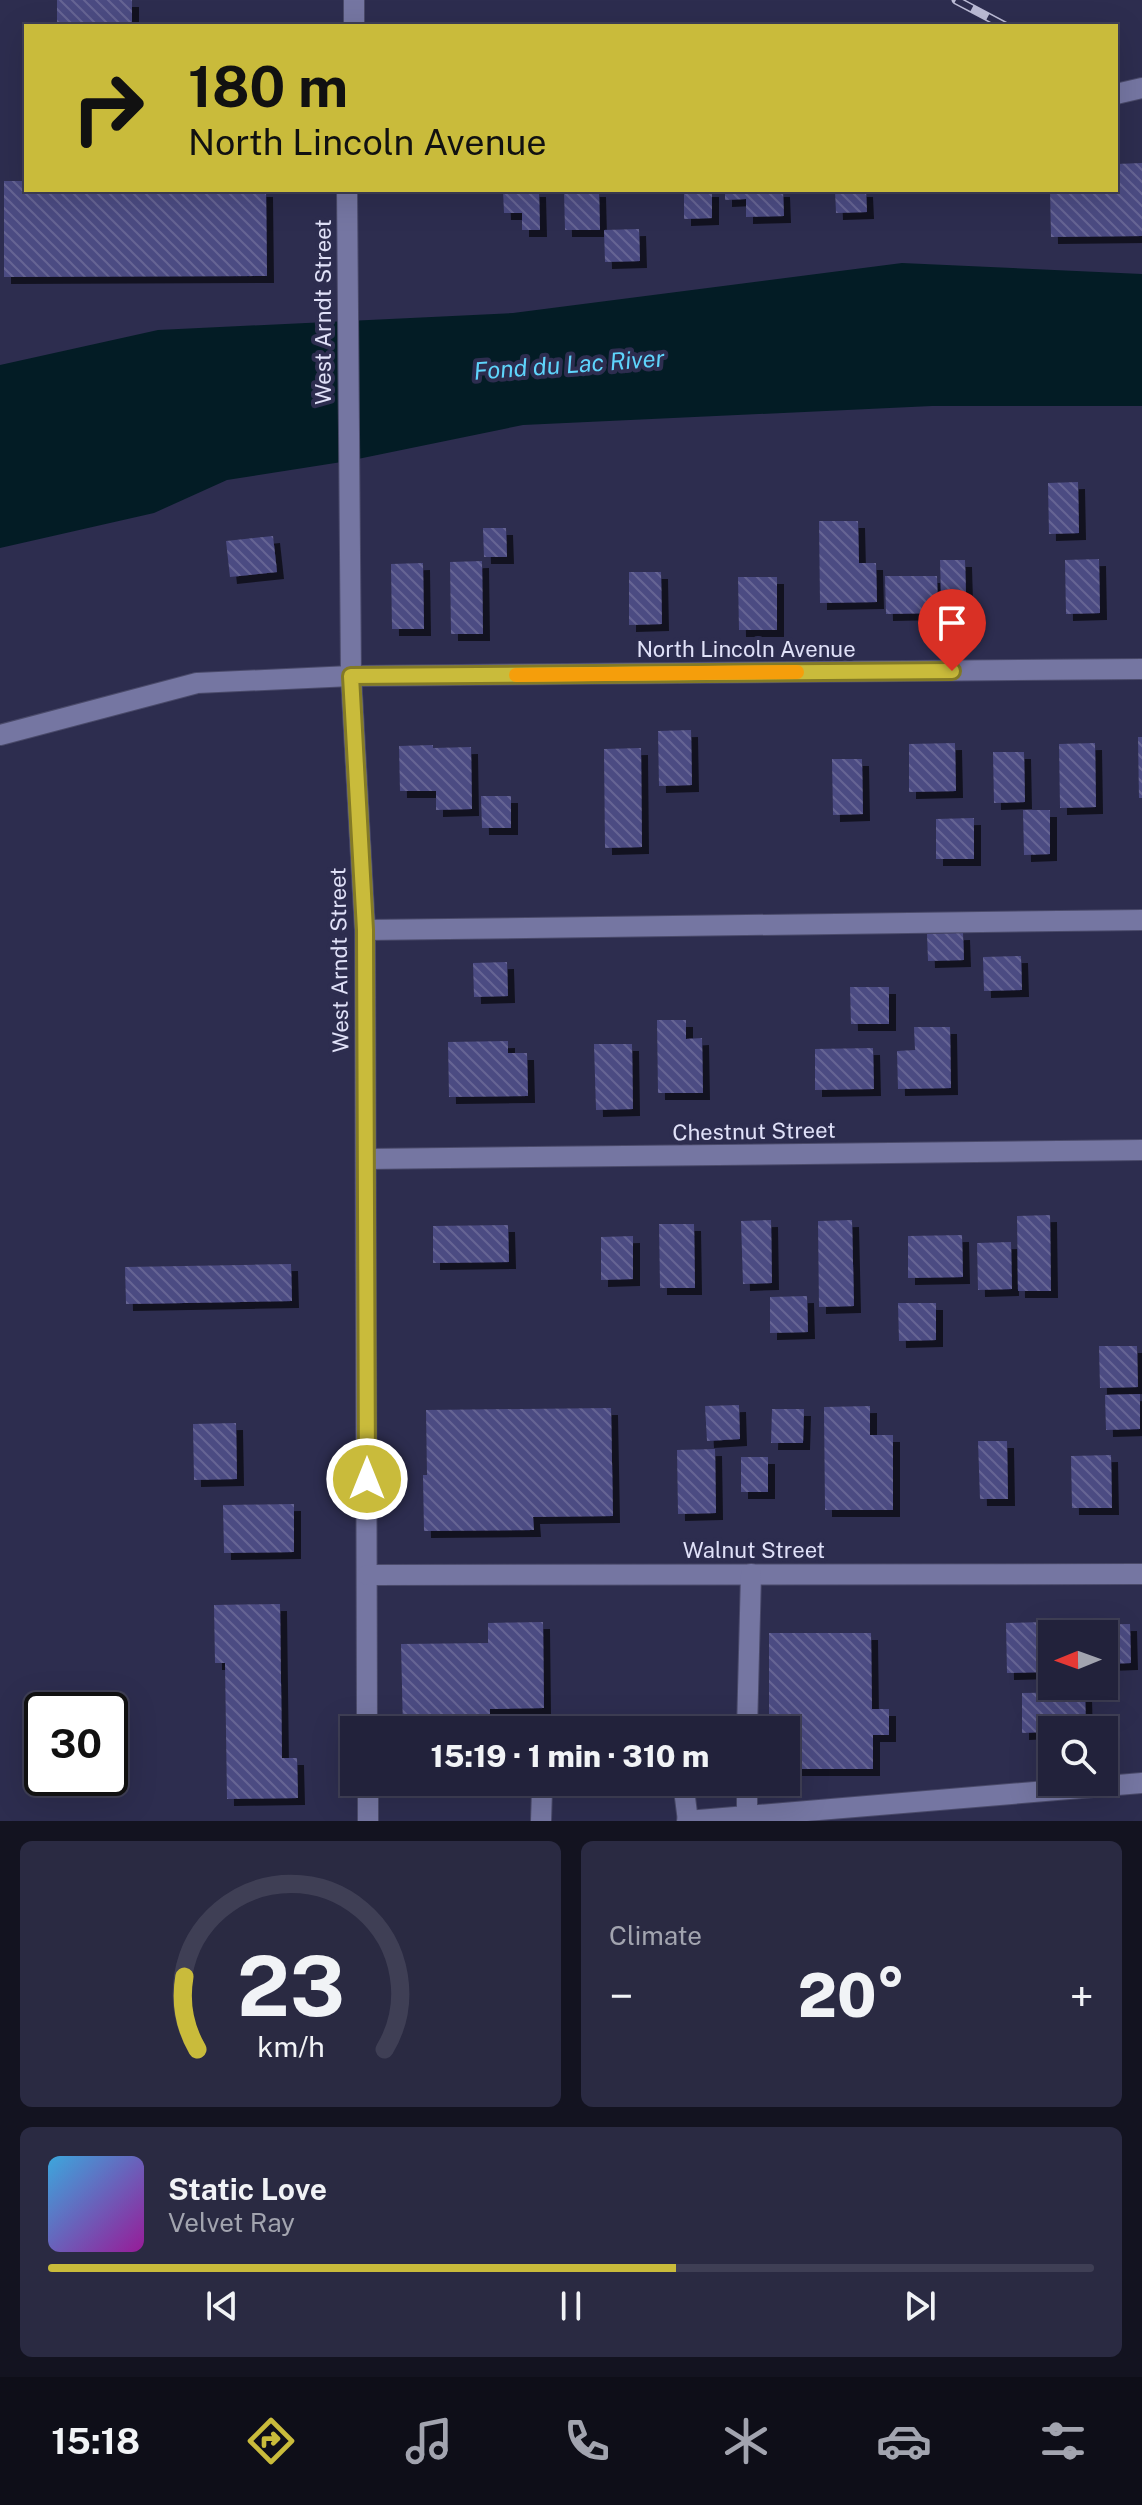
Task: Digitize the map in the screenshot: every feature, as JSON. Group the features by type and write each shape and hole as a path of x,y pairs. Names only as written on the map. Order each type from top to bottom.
{"street":[{"path":"354,0 354,24"},
{"path":"1118,94 1142,88"},
{"name":"West Arndt Street","path":"346,197 351,676 365,930 367,1716"},
{"name":"North Lincoln Avenue","path":"0,735 197,683 351,676 1142,669"},
{"path":"365,930 1142,920"},
{"name":"Chestnut Street","path":"366,1159 1142,1150"},
{"path":"747,1716 751,1574"},
{"name":"Walnut Street","path":"367,1575 1142,1574"},
{"path":"685,1796 688,1821 1142,1783"},
{"path":"368,1796 368,1821"},
{"path":"541,1821 542,1796"},
{"path":"747,1796 747,1818"}],"water":[{"name":"Fond du Lac River","path":"902,263 1142,274 1142,406 932,406 523,425 348,461 227,480 154,513 0,548 0,365 158,330 513,313"}],"building":[{"path":"57,0 132,0 132,24 57,24"},
{"path":"1142,163 1142,236 1051,237 1050,192 1118,192 1118,164"},
{"path":"4,181 24,181 24,192 266,192 267,276 4,277"},
{"path":"503,192 539,192 540,230 522,230 522,213 504,213"},
{"path":"564,192 599,192 600,230 565,230"},
{"path":"684,192 712,192 712,218 684,219"},
{"path":"725,192 783,192 784,216 746,217 746,199 725,200"},
{"path":"835,192 866,192 867,212 836,213"},
{"path":"639,229 640,261 605,262 604,230"},
{"path":"1078,482 1079,533 1049,534 1048,483"},
{"path":"819,521 858,521 859,563 876,563 877,602 820,603"},
{"path":"483,528 506,528 507,557 484,557"},
{"path":"273,536 277,572 230,577 226,541"},
{"path":"1099,559 1100,613 1066,614 1065,560"},
{"path":"940,560 965,560 966,595 941,596"},
{"path":"482,561 483,634 451,634 450,562"},
{"path":"423,563 424,629 392,629 391,564"},
{"path":"629,572 661,572 662,624 629,625"},
{"path":"885,576 937,576 938,613 886,614"},
{"path":"738,577 777,577 777,630 739,630"},
{"path":"691,730 692,785 659,786 658,731"},
{"path":"1138,737 1142,737 1142,798 1139,798"},
{"path":"955,743 956,791 909,792 909,744"},
{"path":"1095,743 1096,807 1060,808 1059,744"},
{"path":"433,745 433,748 471,747 472,809 436,810 436,791 400,791 399,746"},
{"path":"641,748 642,847 605,848 604,749"},
{"path":"993,752 1024,752 1025,802 994,803"},
{"path":"832,759 862,759 863,814 833,815"},
{"path":"481,796 511,796 511,828 482,828"},
{"path":"1023,810 1050,810 1050,854 1024,855"},
{"path":"974,818 974,859 936,859 936,819"},
{"path":"963,933 964,960 928,961 927,934"},
{"path":"1021,956 1022,990 984,991 983,957"},
{"path":"507,962 508,996 474,997 473,963"},
{"path":"850,987 889,987 889,1024 851,1024"},
{"path":"657,1020 686,1020 686,1039 702,1038 703,1093 658,1093"},
{"path":"914,1027 950,1027 951,1088 898,1089 897,1051 915,1050"},
{"path":"508,1041 508,1053 527,1053 528,1096 449,1097 448,1042"},
{"path":"594,1044 632,1044 633,1109 596,1110"},
{"path":"873,1048 874,1089 815,1090 815,1049"},
{"path":"1050,1215 1051,1291 1018,1291 1017,1216"},
{"path":"771,1220 772,1283 743,1284 741,1221"},
{"path":"852,1220 854,1306 819,1307 818,1221"},
{"path":"659,1224 694,1224 695,1288 660,1288"},
{"path":"508,1225 509,1262 433,1263 433,1226"},
{"path":"962,1235 963,1277 908,1278 908,1236"},
{"path":"633,1236 633,1279 601,1280 601,1237"},
{"path":"1011,1242 1012,1289 978,1290 977,1243"},
{"path":"291,1264 292,1301 126,1304 125,1267"},
{"path":"807,1296 808,1332 770,1333 770,1297"},
{"path":"898,1303 936,1303 936,1340 899,1341"},
{"path":"1099,1346 1137,1346 1138,1387 1100,1388"},
{"path":"1140,1394 1140,1429 1106,1430 1105,1395"},
{"path":"739,1405 740,1439 707,1441 705,1406"},
{"path":"870,1406 870,1435 893,1435 893,1510 825,1510 824,1407"},
{"path":"611,1408 613,1516 533,1517 534,1530 424,1531 426,1410"},
{"path":"772,1409 804,1409 803,1443 771,1443"},
{"path":"236,1423 237,1479 194,1480 193,1424"},
{"path":"978,1441 1007,1441 1008,1499 980,1499"},
{"path":"715,1449 716,1513 678,1514 677,1450"},
{"path":"1111,1455 1112,1508 1072,1508 1071,1456"},
{"path":"741,1457 768,1457 768,1492 741,1492"},
{"path":"294,1504 294,1552 224,1553 223,1505"},
{"path":"280,1604 282,1758 297,1758 298,1798 227,1799 225,1663 215,1663 214,1605"},
{"path":"543,1622 544,1708 490,1709 490,1716 403,1716 401,1644 488,1643 488,1623"},
{"path":"1038,1622 1038,1672 1007,1673 1006,1623"},
{"path":"1118,1624 1130,1624 1131,1663 1118,1663"},
{"path":"769,1633 871,1633 872,1709 889,1709 889,1735 873,1735 873,1769 800,1769 800,1716 769,1716"},
{"path":"1022,1693 1038,1693 1038,1700 1085,1700 1086,1716 1038,1716 1038,1732 1022,1733"}],"railway":[{"path":"956,0 1001,24"}],"slow traffic":[{"path":"516,675 797,672"}],"route":[{"path":"367,1479 365,930 351,676 952,671"}]}
